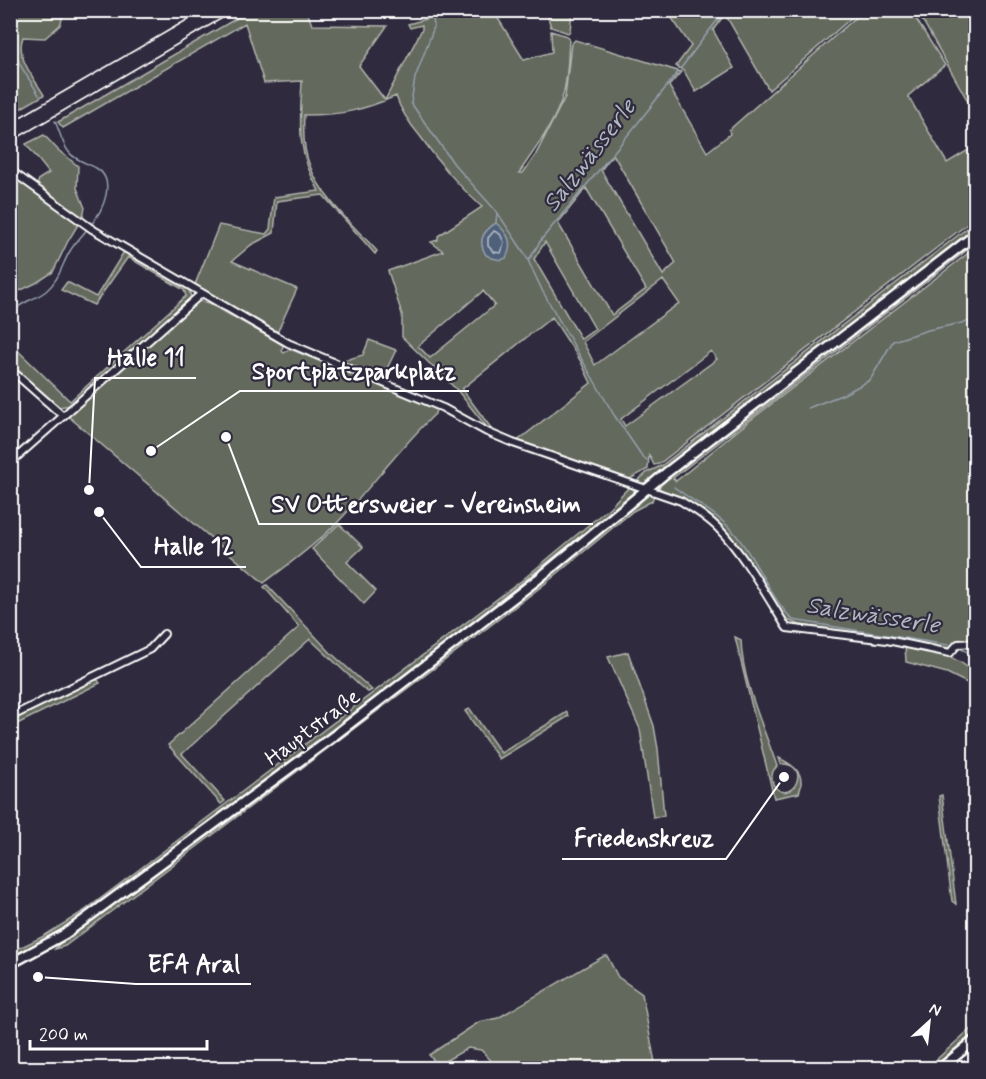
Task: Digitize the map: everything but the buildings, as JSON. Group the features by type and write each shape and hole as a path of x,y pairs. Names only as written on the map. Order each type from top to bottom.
{"street":[{"path":"10,170 92,229 288,343 443,408 496,436 536,452 681,501 698,511 720,529 736,550 787,628 887,640 950,653 958,644 975,643"},
{"name":"Hauptstraße","path":"10,964 50,944 105,906 538,579 647,489 975,234"},
{"path":"10,463 201,294"},
{"path":"10,369 63,416"},
{"path":"10,717 150,648 164,634"},
{"path":"941,1068 975,1039"}],"green space":[{"path":"496,10 494,12 524,60 552,52 551,31 567,36 569,39 568,67 563,95 544,136 519,173 523,173 535,156 565,97 571,44 575,40 681,72 669,86 707,152 730,134 729,130 863,11 911,11 945,65 908,96 947,163 975,146 975,218 659,464 654,465 649,455 648,469 628,480 516,442 591,383 580,360 552,317 462,389 491,428 500,436 486,430 485,425 457,390 402,337 402,314 388,271 443,251 431,242 438,240 438,236 482,207 456,182 435,156 406,118 396,96 372,105 351,111 304,115 305,147 315,178 339,211 377,251 375,254 323,195 277,201 274,233 251,245 232,261 297,289 276,335 194,287 219,225 266,234 270,229 274,197 319,191 306,163 301,138 302,81 264,83 245,23 63,128 58,122 249,11 307,11 312,25 387,26 359,66 385,100 422,29 422,25 410,28 408,24 426,19 424,11 438,11 440,16 462,11","holes":["613,154 676,263 663,275 601,170","586,188 646,289 612,315 558,223","545,242 595,329 581,339 534,259","663,280 679,303 595,365 583,342","483,291 495,305 430,358 418,346","711,351 717,359 625,426 621,419"]},
{"path":"16,11 65,11 60,25 45,38 23,37 21,45 23,60 44,95 11,114 10,27"},
{"path":"546,11 572,11 570,31 568,33 551,27"},
{"path":"667,11 859,11 769,90 725,14 713,30 734,68 696,92 684,71 676,66 691,46"},
{"path":"915,11 975,11 975,114 924,23"},
{"path":"44,135 78,166 77,188 85,208 82,220 37,186 39,179 49,173 26,144"},
{"path":"10,174 79,223 53,272 19,291 11,300"},
{"path":"975,222 975,228 649,482 640,484 636,482 648,472 661,466"},
{"path":"975,238 975,244 673,478 676,481 748,422 975,248 975,641 956,641 952,647 940,649 879,636 800,625 785,619 720,527 694,505 660,489 659,485"},
{"path":"125,250 189,289 191,298 71,405 59,407 11,364 11,344 70,401 186,296 184,290 128,257 94,305 61,290 67,282 96,297"},
{"path":"200,301 209,303 283,345 284,353 290,349 436,409 435,414 336,524 264,583 68,416"},
{"path":"369,340 396,350 382,379 338,362 363,355"},
{"path":"630,486 634,488 634,492 363,706 87,914 55,935 11,957 11,952 44,936 84,911 521,581 610,507"},
{"path":"648,494 654,495 652,501 633,511 546,583 65,946 55,949 61,942 333,739"},
{"path":"339,524 363,547 347,562 376,591 364,604 312,549"},
{"path":"267,585 331,653 372,690 368,692 360,686 310,639 182,754 225,801 221,804 168,745 299,627 264,587"},
{"path":"735,637 741,640 749,688 777,766 773,771 773,783 777,789 784,792 789,790 797,781 796,770 801,781 799,793 774,798"},
{"path":"905,645 942,654 960,662 975,674 975,687 947,673 906,662"},
{"path":"628,652 654,726 664,816 653,817 640,729 608,657"},
{"path":"96,678 100,683 11,727 11,721"},
{"path":"470,709 501,753 567,712 569,716 499,759 465,711"},
{"path":"779,758 790,764 793,767 790,765 781,764"},
{"path":"942,795 956,904 952,901 939,796"},
{"path":"607,956 618,977 642,994 656,1068 498,1068 481,1050 468,1048 438,1065 429,1055 479,1022 498,1018"},
{"path":"975,1025 975,1034 936,1068 927,1068"}],"water":[{"path":"496,223 507,235 510,243 506,258 501,260 486,255 482,245 485,233"}],"waterway":[{"name":"Salzwässerle","path":"20,10 13,36 16,56 39,95"},
{"name":"Salzwässerle","path":"432,10 434,27 415,78 411,103 454,164 497,212 525,254 543,292 614,415 647,460"},
{"name":"Salzwässerle","path":"681,68 725,10"},
{"name":"Salzwässerle","path":"529,260 541,240 678,72"},
{"name":"Salzwässerle","path":"55,121 64,144 71,154 96,168 106,180 106,195 91,225"},
{"name":"Salzwässerle","path":"496,223 497,212"},
{"name":"Salzwässerle","path":"10,318 22,304 41,295 50,287 70,251 88,228"},
{"path":"808,408 844,394 870,380 893,341 928,330 976,320"},
{"name":"Salzwässerle","path":"674,487 714,515 736,535 777,600 793,620 954,646"},
{"name":"Salzwässerle","path":"959,648 970,653 976,666"}],"railway":[{"path":"10,123 204,10"},
{"path":"10,142 236,10"}],"place":[{"name":"SV Ottersweier - Vereinsheim","path":"226,437"},
{"name":"Sportplatzparkplatz","path":"151,451"},
{"name":"Halle 11","path":"89,490"},
{"name":"Halle 12","path":"99,512"},
{"name":"Friedenskreuz","path":"784,777"},
{"name":"EFA Aral","path":"38,977"}]}
